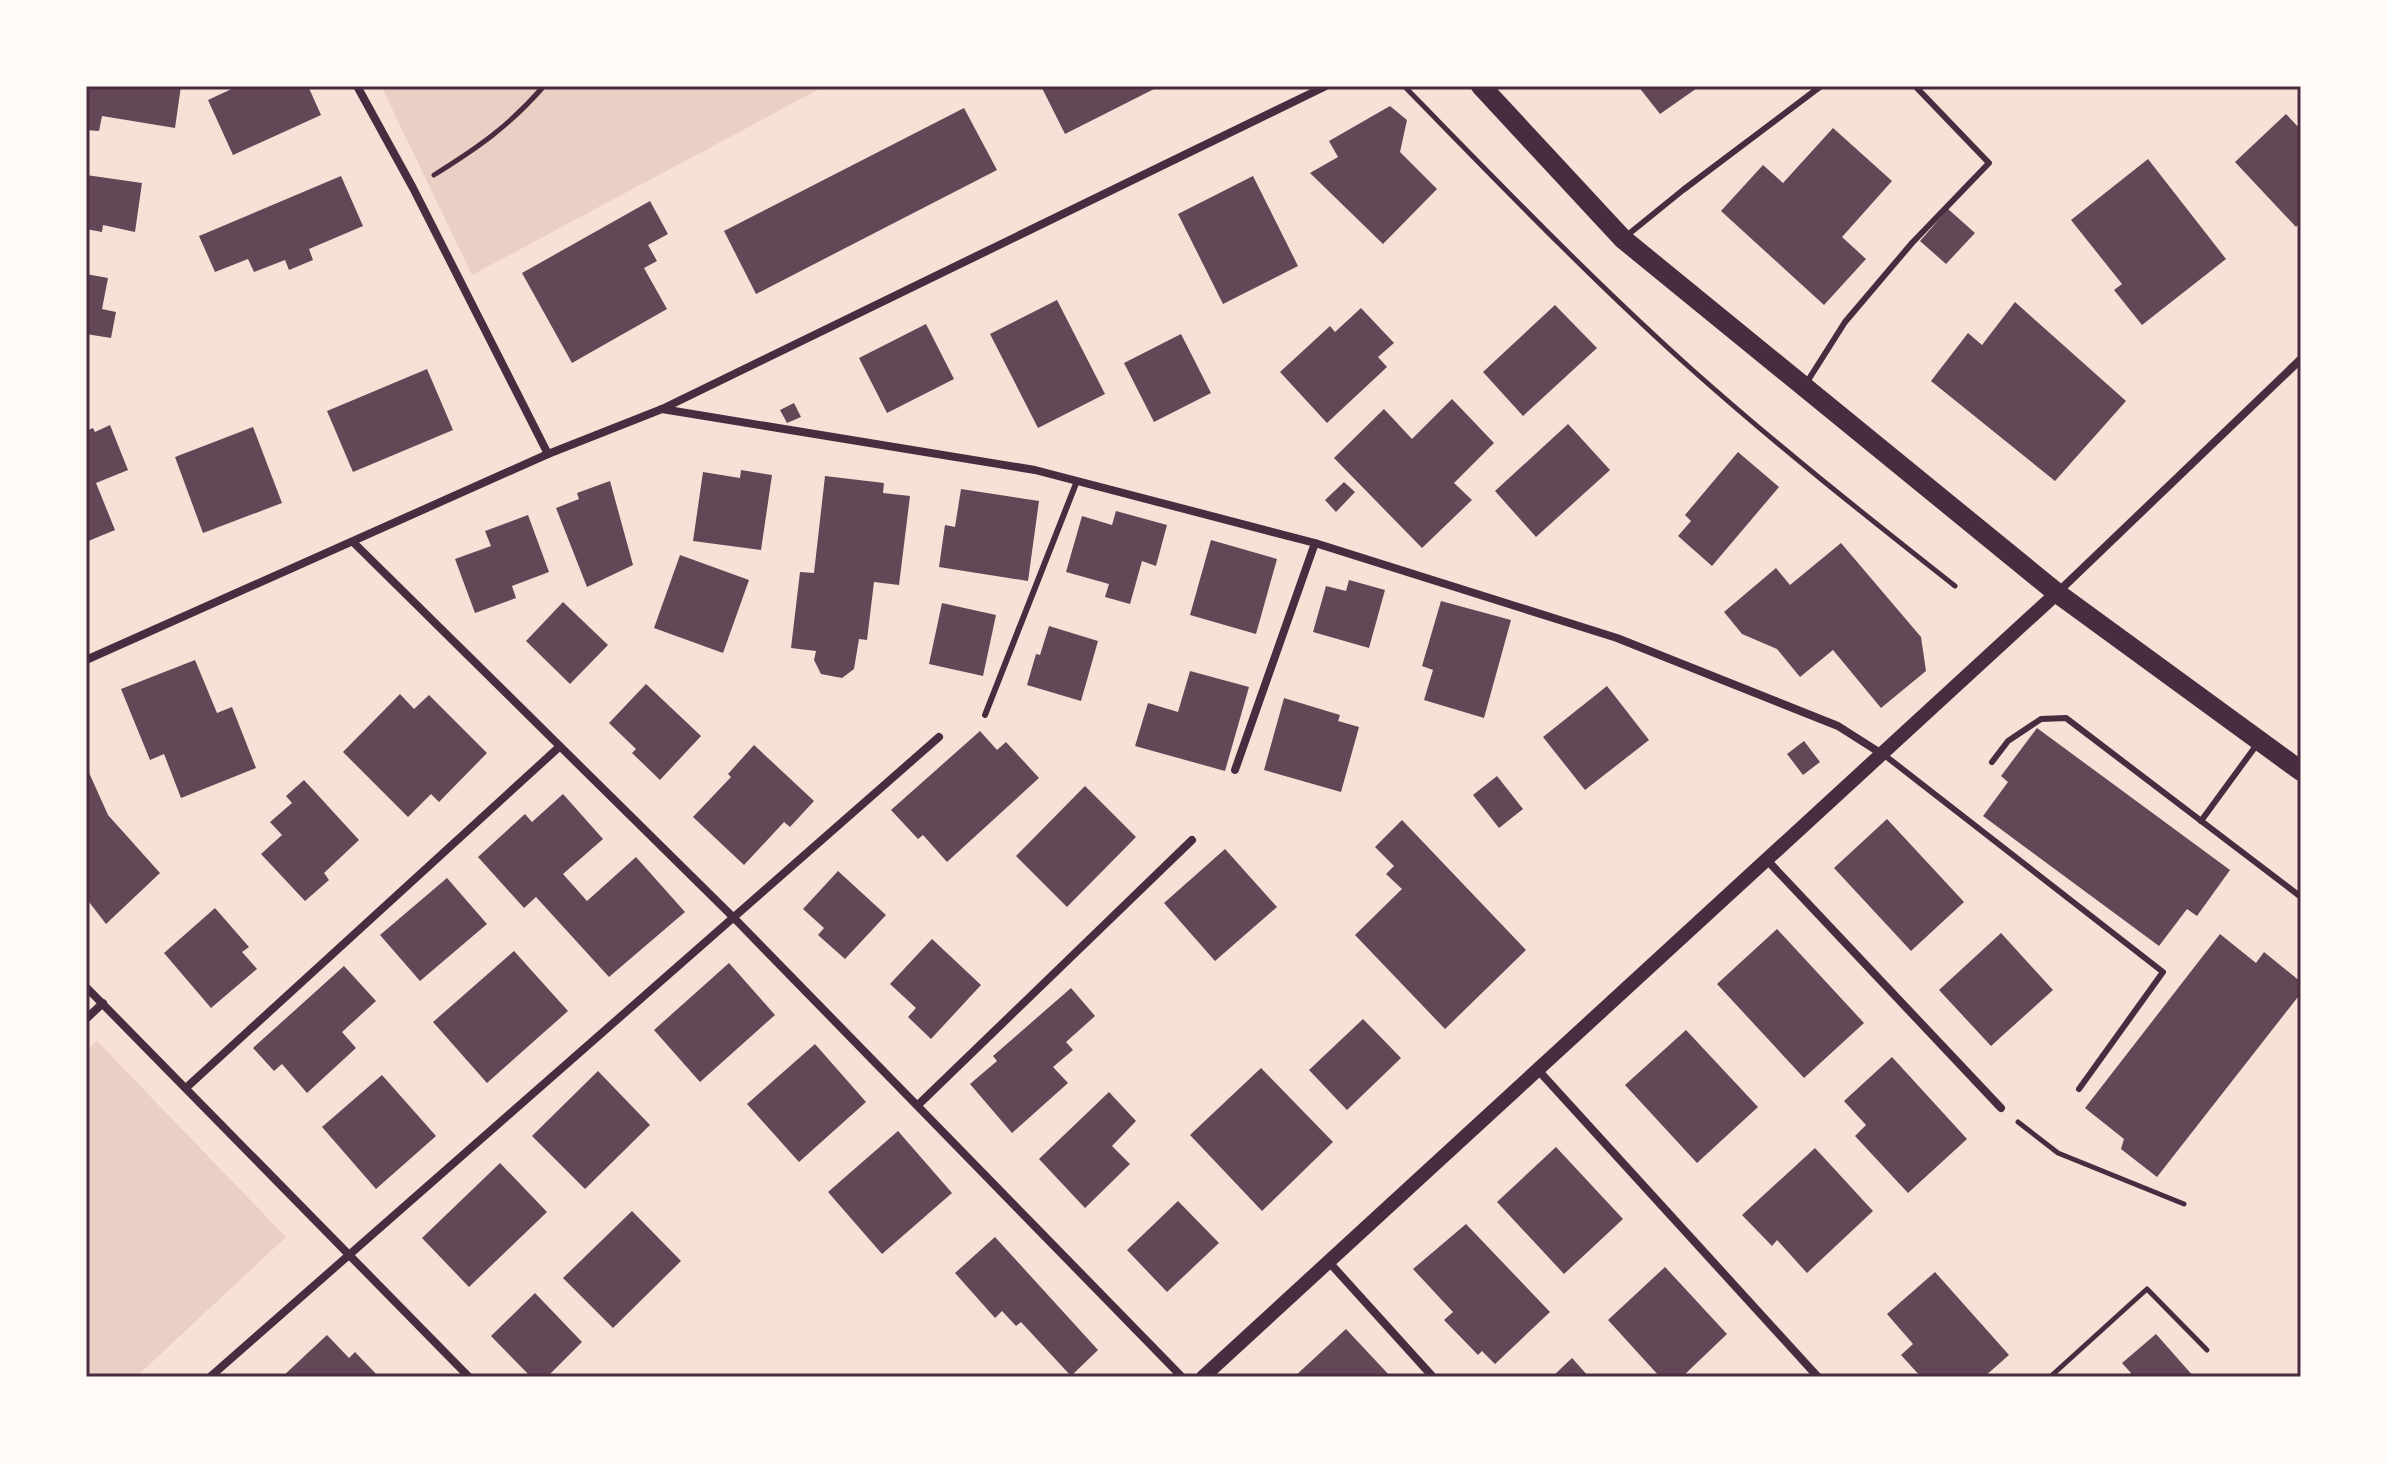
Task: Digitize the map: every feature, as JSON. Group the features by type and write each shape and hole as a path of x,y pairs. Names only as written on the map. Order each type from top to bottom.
{"main road":[{"path":"1481,86 1623,239 2057,593 2301,771"}],"street":[{"path":"357,86 413,188 548,454"},
{"path":"86,660 548,454 662,409 1326,86"},
{"path":"1208,1375 1328,1261 2057,593 2301,359"},
{"path":"662,409 1035,470 1315,543 1617,638 1838,726 1883,754"},
{"path":"353,542 558,748 735,919 1182,1377"},
{"path":"1235,770 1315,543"},
{"path":"210,1377 939,737"},
{"path":"187,1087 558,748"},
{"path":"918,1105 1192,840"},
{"path":"1766,859 2001,1108"},
{"path":"86,987 469,1377"},
{"path":"86,1019 103,1003"},
{"path":"1538,1070 1818,1377"},
{"path":"1328,1261 1433,1377"}],"lane":[{"path":"1623,239 1821,86"},
{"path":"1803,388 1845,322 1912,243 1989,163 1915,86"},
{"path":"985,715 1077,481"},
{"path":"1992,762 2008,741 2041,719 2066,718 2301,897"},
{"path":"2201,821 2261,740"},
{"path":"1883,754 2163,972 2079,1089"}],"path":[{"path":"413,188 491,138 516,118 544,86"},
{"path":"1404,86 1563,248 1688,366 1955,586"},
{"path":"2001,1108 2058,1153 2184,1204"},
{"path":"2050,1377 2147,1289 2207,1350"}],"shaded area":[{"path":"381,86 825,86 472,275"},
{"path":"97,1041 286,1237 136,1377 86,1377 86,1051"}],"building":[{"path":"86,86 181,86 175,128 102,116 99,131 86,130"},
{"path":"238,86 308,86 321,115 233,155 208,100"},
{"path":"1041,86 1160,86 1065,134"},
{"path":"1638,86 1700,86 1660,114"},
{"path":"1390,106 1407,120 1400,152 1437,189 1383,244 1310,173 1338,157 1329,141"},
{"path":"964,108 997,170 756,294 724,231"},
{"path":"2286,114 2301,130 2301,222 2296,227 2235,162"},
{"path":"1833,128 1892,181 1842,237 1866,259 1824,305 1721,211 1763,165 1783,183"},
{"path":"2148,159 2226,259 2142,325 2114,290 2122,284 2071,220"},
{"path":"86,175 142,183 135,232 103,225 102,232 86,229"},
{"path":"341,176 363,226 309,249 313,260 289,270 285,260 254,272 248,259 215,272 199,236"},
{"path":"1253,176 1298,266 1223,304 1178,214"},
{"path":"650,201 668,234 648,245 657,261 644,268 667,309 572,363 522,273"},
{"path":"1948,209 1975,233 1946,264 1920,241"},
{"path":"86,274 108,278 102,309 116,312 111,338 86,334"},
{"path":"1057,300 1105,394 1038,428 990,334"},
{"path":"2015,302 2126,401 2055,481 1931,381 1968,333 1982,345"},
{"path":"1555,305 1597,348 1523,416 1483,372"},
{"path":"1361,308 1394,343 1378,357 1387,367 1327,423 1280,372 1330,326 1335,332"},
{"path":"926,324 954,379 887,413 859,358"},
{"path":"1181,334 1211,393 1154,422 1124,363"},
{"path":"427,369 453,430 353,472 327,411"},
{"path":"1452,399 1494,443 1454,483 1472,500 1422,548 1334,458 1384,409 1412,439"},
{"path":"794,403 801,417 787,423 780,410"},
{"path":"1568,424 1610,470 1536,537 1495,491"},
{"path":"110,425 128,470 96,483 115,530 86,542 86,431 93,428 95,432"},
{"path":"253,427 282,503 203,533 175,457"},
{"path":"1738,452 1779,487 1712,566 1678,536 1691,521 1685,515"},
{"path":"741,470 772,475 761,550 693,541 703,472 740,478"},
{"path":"825,476 884,483 883,493 910,496 899,585 874,582 867,640 859,639 854,669 842,678 821,674 814,660 816,651 791,648 800,572 814,573"},
{"path":"610,481 633,565 587,587 556,508 579,499 577,493"},
{"path":"1344,482 1355,492 1336,512 1325,500"},
{"path":"961,489 1039,501 1028,581 939,567 945,525 955,527"},
{"path":"1116,511 1167,525 1156,566 1142,561 1130,604 1105,597 1109,584 1066,572 1082,516 1112,525"},
{"path":"528,515 549,572 512,586 516,598 475,613 455,559 491,546 485,531"},
{"path":"1211,540 1277,559 1256,634 1190,615"},
{"path":"1841,543 1921,637 1926,671 1881,708 1833,650 1800,677 1777,649 1742,634 1724,612 1776,568 1790,585"},
{"path":"680,555 749,580 723,653 654,628"},
{"path":"1349,580 1385,590 1369,648 1313,632 1326,586 1346,591"},
{"path":"1441,601 1511,620 1484,718 1424,700 1433,670 1422,666"},
{"path":"563,602 608,645 570,684 526,641"},
{"path":"942,603 996,615 983,676 929,664"},
{"path":"1049,626 1098,641 1081,701 1027,685"},
{"path":"195,660 217,713 232,707 256,768 181,798 164,754 150,760 121,689"},
{"path":"1190,671 1249,687 1225,771 1135,746 1148,703 1178,712"},
{"path":"646,684 701,736 660,780 632,753 636,749 609,723"},
{"path":"1607,686 1649,740 1585,790 1543,737"},
{"path":"400,694 414,709 429,695 487,753 439,802 431,794 408,817 343,752"},
{"path":"1284,698 1340,715 1338,721 1359,727 1341,792 1264,770"},
{"path":"2037,728 2230,870 2197,916 2187,909 2159,946 1983,816 2008,782 2001,776"},
{"path":"980,731 997,750 1006,742 1039,778 947,862 923,835 918,839 891,810"},
{"path":"1804,741 1820,762 1803,775 1787,754"},
{"path":"754,745 814,801 790,827 784,822 744,865 693,817 731,777 728,774"},
{"path":"86,766 108,815 160,873 106,924 86,898"},
{"path":"1497,776 1523,809 1499,828 1473,795"},
{"path":"304,780 359,840 324,873 329,880 305,901 261,854 282,835 270,822 292,803 286,796"},
{"path":"1085,786 1136,837 1067,907 1016,856"},
{"path":"563,794 603,839 563,874 587,901 636,857 685,912 609,977 536,897 524,908 478,857 525,814 532,822"},
{"path":"1887,819 1964,902 1911,951 1834,868"},
{"path":"1402,820 1526,950 1445,1029 1355,935 1402,889 1386,874 1394,866 1375,847"},
{"path":"1225,849 1277,907 1215,961 1164,903"},
{"path":"838,871 886,915 845,959 818,935 824,928 803,909"},
{"path":"447,878 487,924 420,981 380,935"},
{"path":"215,908 249,947 242,952 257,969 211,1008 164,953"},
{"path":"1777,929 1864,1023 1804,1078 1717,984"},
{"path":"2001,933 2053,990 1991,1046 1939,990"},
{"path":"2220,934 2256,963 2264,952 2301,982 2301,993 2157,1177 2121,1149 2124,1139 2085,1108"},
{"path":"932,939 981,985 931,1039 908,1017 916,1008 890,984"},
{"path":"514,951 568,1011 487,1083 433,1022"},
{"path":"729,963 775,1015 700,1082 654,1030"},
{"path":"344,966 376,1001 342,1032 356,1048 307,1093 282,1064 274,1071 253,1048"},
{"path":"1071,988 1095,1016 1066,1042 1073,1050 1053,1067 1068,1083 1012,1133 970,1084 997,1061 993,1056"},
{"path":"1363,1019 1401,1058 1347,1110 1309,1070"},
{"path":"1686,1030 1758,1107 1697,1163 1625,1085"},
{"path":"815,1044 866,1102 799,1162 747,1104"},
{"path":"1892,1057 1967,1139 1908,1193 1855,1136 1866,1125 1844,1101"},
{"path":"1261,1068 1333,1142 1262,1211 1190,1135"},
{"path":"598,1071 650,1125 585,1189 532,1136"},
{"path":"382,1075 436,1136 376,1189 322,1127"},
{"path":"1109,1092 1136,1121 1112,1146 1130,1164 1085,1208 1039,1159"},
{"path":"898,1131 952,1193 882,1254 828,1192"},
{"path":"1556,1147 1623,1219 1564,1274 1497,1202"},
{"path":"1815,1148 1873,1211 1807,1273 1777,1240 1772,1246 1742,1215"},
{"path":"500,1163 547,1212 469,1287 422,1238"},
{"path":"1178,1201 1219,1243 1167,1292 1127,1250"},
{"path":"632,1211 681,1261 613,1328 563,1278"},
{"path":"1466,1224 1550,1312 1495,1364 1482,1351 1478,1355 1444,1320 1453,1312 1413,1269"},
{"path":"995,1237 1098,1350 1071,1376 1021,1322 1016,1326 1002,1311 995,1318 955,1273"},
{"path":"1665,1267 1727,1334 1682,1377 1660,1377 1608,1320"},
{"path":"1935,1272 2009,1355 1984,1377 1921,1377 1901,1355 1913,1344 1887,1314"},
{"path":"535,1293 582,1342 547,1377 531,1377 491,1336"},
{"path":"1346,1329 1391,1377 1294,1377"},
{"path":"2156,1334 2194,1377 2127,1377 2131,1373 2122,1363"},
{"path":"327,1335 349,1358 355,1352 379,1377 282,1377"},
{"path":"1572,1358 1589,1377 1552,1377"}]}
